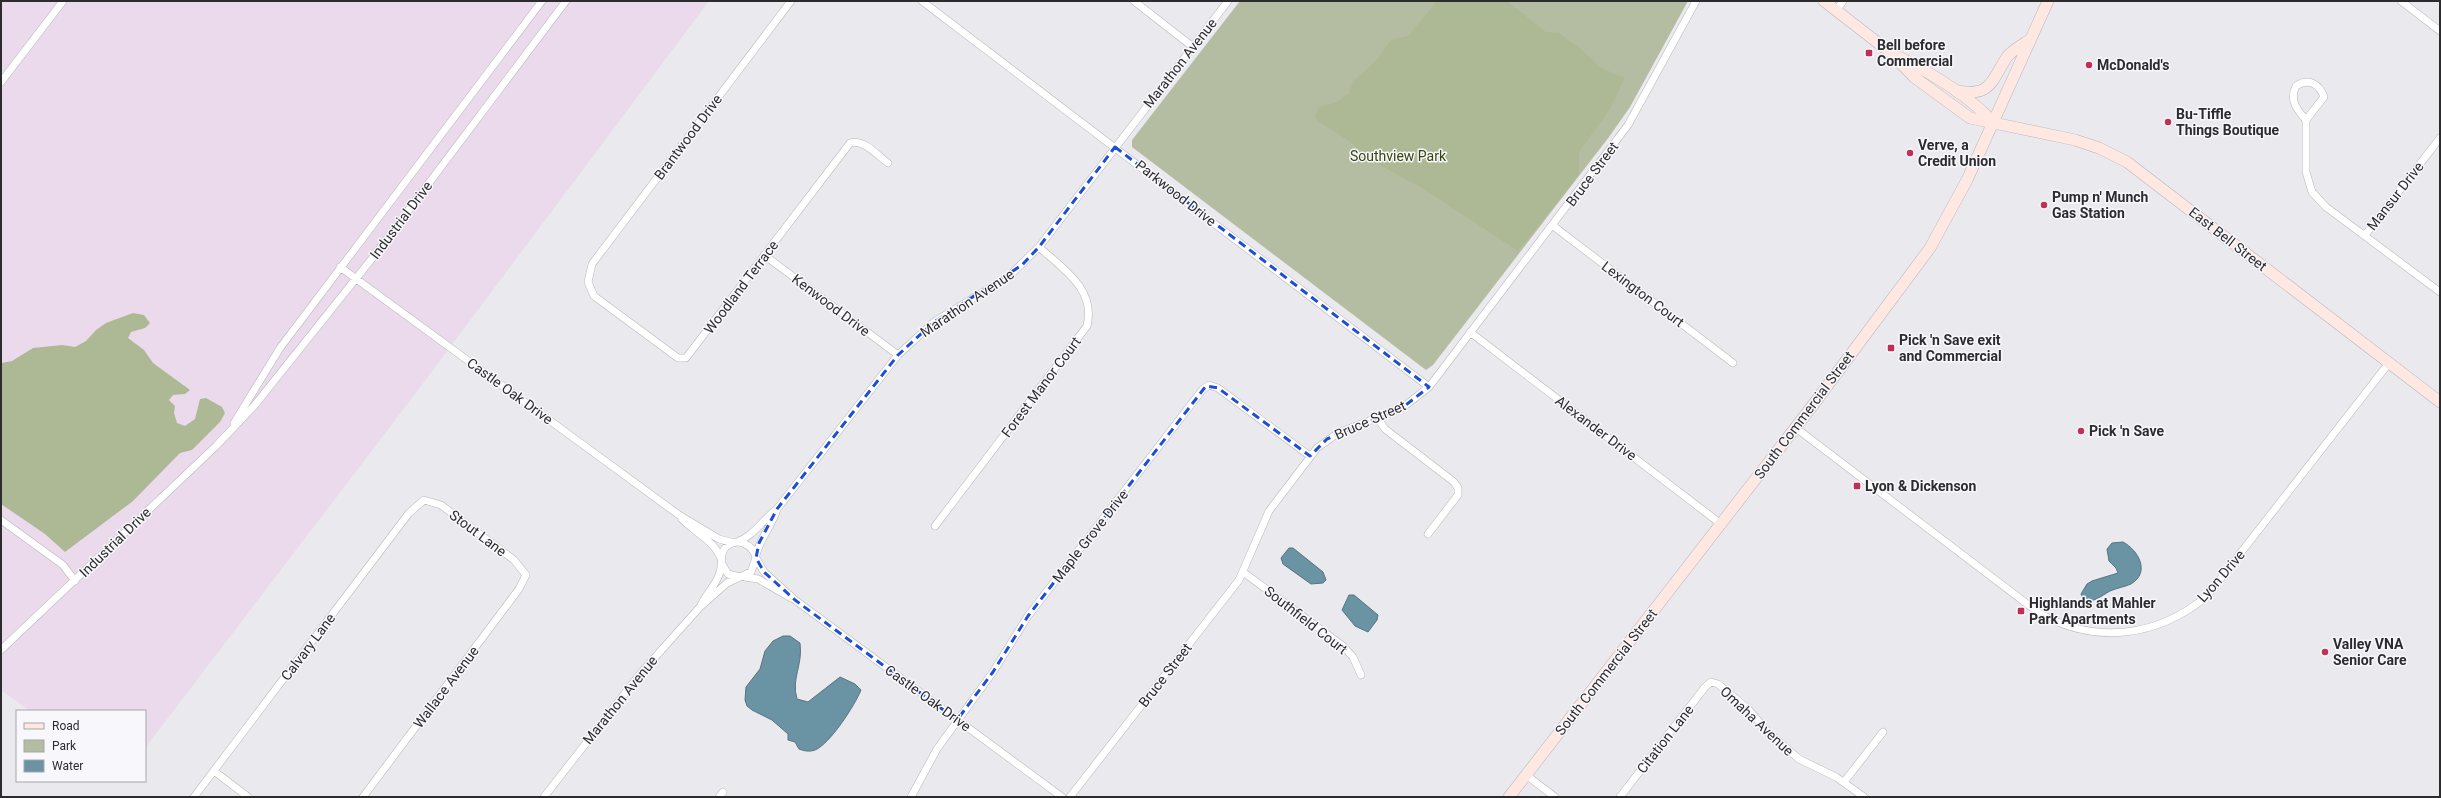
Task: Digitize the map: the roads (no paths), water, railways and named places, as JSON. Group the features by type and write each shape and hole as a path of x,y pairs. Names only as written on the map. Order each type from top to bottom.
{"main road":[{"path":"1824,1 1891,53 1920,68 1979,107 1994,123"},
{"name":"South Commercial Street","path":"1509,797 1796,428 1930,248 1967,180 2048,1"},
{"path":"1956,91 1973,92 1990,85 1996,79 2008,56 2031,38"},
{"name":"East Bell Street","path":"1891,53 1914,77 1970,118 2075,140 2099,148 2127,162 2440,402"}],"street":[{"path":"1,82 63,1"},
{"name":"Industrial Drive","path":"227,434 280,348 542,1"},
{"name":"Industrial Drive","path":"1,650 75,581 227,434 259,400 356,279 566,1"},
{"name":"Brantwood Drive","path":"588,274 592,264 791,1"},
{"name":"Parkwood Drive","path":"922,1 1429,387"},
{"path":"1134,1 1192,47"},
{"name":"Marathon Avenue","path":"735,543 750,536 767,516 777,509 898,355 934,322 1008,277 1039,247 1228,1"},
{"name":"Bruce Street","path":"1070,797 1243,572 1269,511 1310,456 1327,439 1402,408 1429,387 1636,113 1696,1"},
{"path":"1836,10 1843,1"},
{"path":"2401,1 2440,31"},
{"path":"2306,120 2296,108 2293,99 2296,86 2307,81 2318,87 2324,97 2306,120 2306,172 2312,192 2326,206 2440,292"},
{"name":"Mansur Drive","path":"2365,235 2440,138"},
{"name":"Woodland Terrace","path":"588,274 590,290 600,302 682,358 690,354 850,143 855,141 862,144 888,163"},
{"name":"Lexington Court","path":"1552,225 1733,363"},
{"name":"Forest Manor Court","path":"935,526 1087,326 1089,309 1084,293 1074,279 1039,247"},
{"name":"Kenwood Drive","path":"764,255 898,355"},
{"name":"Castle Oak Drive","path":"340,267 679,515 719,539 735,543"},
{"name":"Alexander Drive","path":"1470,332 1721,524"},
{"name":"Lyon Drive","path":"1796,428 2039,613 2079,630 2108,634 2130,633 2171,620 2207,596 2389,363"},
{"name":"Maple Grove Drive","path":"911,797 937,749 993,672 1028,616 1206,386 1213,385 1218,388 1310,456"},
{"path":"1378,419 1385,429 1454,482 1458,488 1458,495 1428,534"},
{"name":"Stout Lane","path":"424,500 441,505 514,560 526,575"},
{"name":"Calvary Lane","path":"194,797 409,513 424,500"},
{"name":"Marathon Avenue","path":"756,556 759,543 773,521 777,509"},
{"name":"Castle Oak Drive","path":"679,515 691,528 713,545 721,561"},
{"path":"1,520 63,565 75,581"},
{"path":"735,543 748,545 756,556 753,570 742,577 728,574 721,561 725,549 735,543"},
{"name":"Castle Oak Drive","path":"756,556 764,572 795,600 1062,797"},
{"name":"Marathon Avenue","path":"700,607 718,577 721,561"},
{"name":"Southfield Court","path":"1243,572 1343,646 1353,656 1361,674"},
{"name":"Wallace Avenue","path":"363,797 519,590 526,575"},
{"name":"Castle Oak Drive","path":"742,577 761,580 795,600"},
{"name":"Marathon Avenue","path":"544,797 620,697 700,607 727,583 742,577"},
{"name":"Omaha Avenue","path":"1711,682 1718,684 1748,708 1769,733 1799,758 1844,782 1864,797"},
{"name":"Citation Lane","path":"1620,797 1711,682"},
{"path":"1844,782 1883,732"},
{"path":"214,771 248,797"},
{"path":"1526,775 1555,797"}],"water":[{"path":"2123,542 2133,550 2140,562 2140,574 2137,579 2131,584 2110,591 2095,600 2084,601 2081,594 2087,584 2118,573 2116,568 2109,561 2107,549 2112,543"},
{"path":"1289,548 1293,548 1323,572 1326,580 1323,583 1311,584 1283,564 1281,558"},
{"path":"1349,595 1354,595 1378,615 1377,620 1368,632 1355,626 1342,610"},
{"path":"783,636 790,636 800,643 800,658 795,685 797,699 808,702 840,677 855,684 861,690 848,714 835,732 828,740 813,751 799,749 795,742 788,740 788,734 772,720 752,710 747,706 745,700 746,687 760,669 765,651 773,641"}],"place":[{"name":"Bell before Commercial","path":"1869,53"},
{"name":"McDonald's","path":"2089,65"},
{"name":"Bu-Tiffle Things Boutique","path":"2168,122"},
{"name":"Verve, a Credit Union","path":"1910,153"},
{"name":"Pump n' Munch Gas Station","path":"2044,205"},
{"name":"Pick 'n Save exit and Commercial","path":"1891,348"},
{"name":"Pick 'n Save","path":"2081,431"},
{"name":"Lyon & Dickenson","path":"1857,486"},
{"name":"Highlands at Mahler Park Apartments","path":"2021,611"},
{"name":"Valley VNA Senior Care","path":"2325,652"}],"park label":[{"name":"Southview Park","path":"1398,156"}]}
